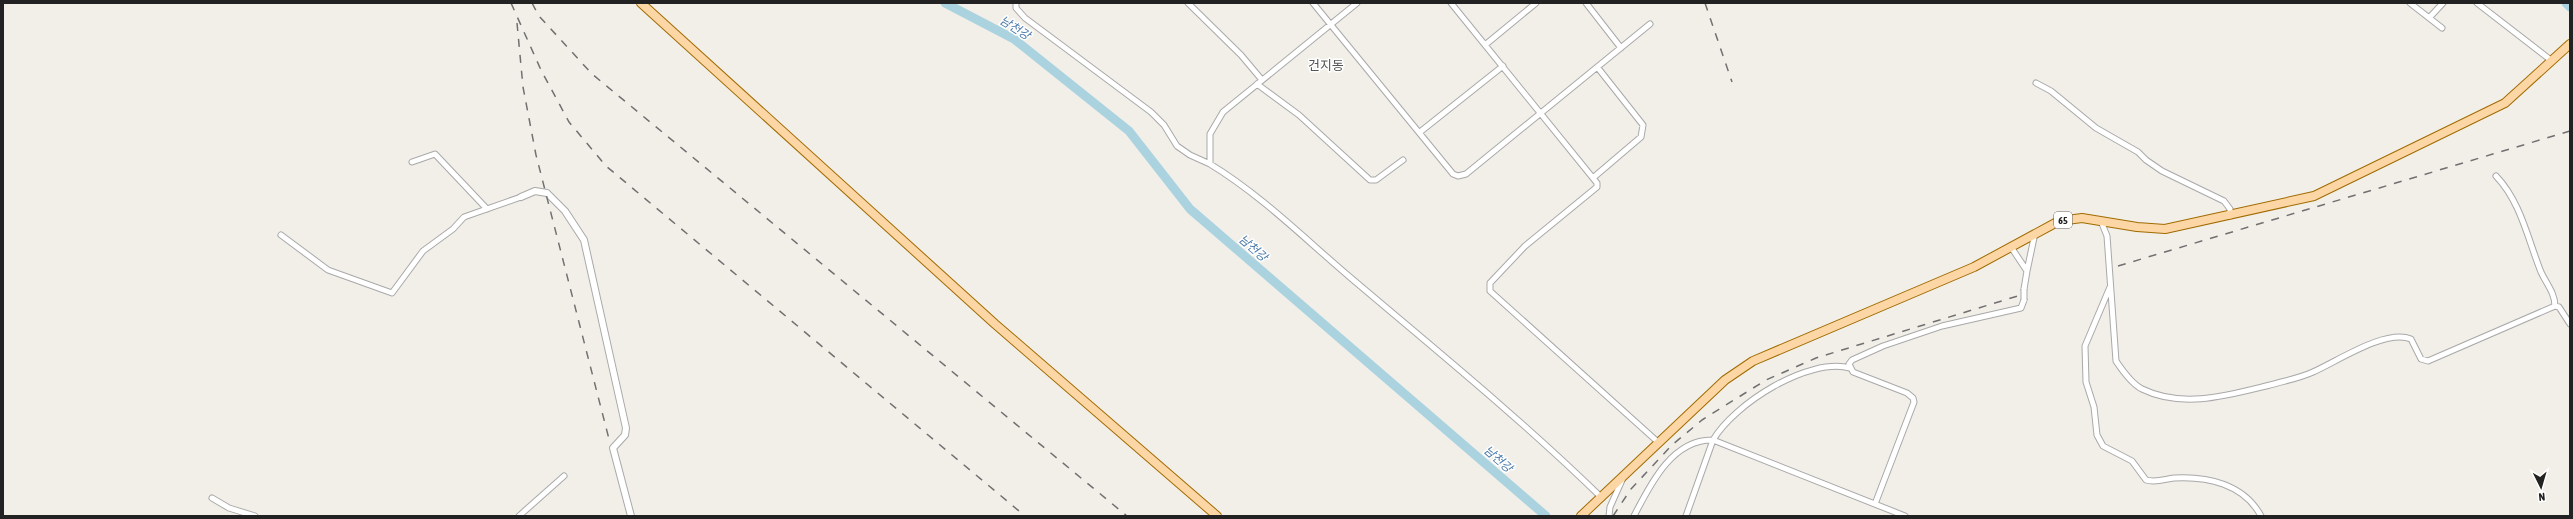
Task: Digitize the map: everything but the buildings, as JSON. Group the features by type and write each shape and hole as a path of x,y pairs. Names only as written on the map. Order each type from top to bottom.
{"main road":[{"path":"641,3 995,324 1217,516"},
{"name":"65","path":"1581,516 1602,498 1725,380 1745,365 1974,267 2036,233 2066,220 2101,221 2137,227 2165,229 2230,216 2314,196 2368,172 2505,103 2570,44"}],"street":[{"path":"1015,3 1025,18 1151,112 1164,125 1177,146 1190,155 1210,164 1240,185 1411,328 1548,445 1602,498"},
{"path":"1188,3 1241,55 1262,80"},
{"path":"1313,3 1420,132 1452,174 1463,176 1541,112 1598,68 1650,24"},
{"path":"1210,164 1209,145 1214,126 1223,112 1357,3"},
{"path":"1451,3 1594,177 1597,187 1525,246 1490,284 1490,291 1659,443"},
{"path":"1485,45 1536,3"},
{"path":"1586,3 1621,48"},
{"path":"2410,3 2442,28"},
{"path":"2429,18 2443,3"},
{"path":"2477,3 2552,61"},
{"path":"1420,132 1503,66"},
{"path":"1594,177 1641,137 1644,130 1643,124 1598,68"},
{"path":"2036,83 2051,91 2096,128 2138,152 2146,160 2162,170 2224,201 2230,209 2230,216"},
{"path":"1257,84 1299,115 1370,180 1376,180 1403,160"},
{"path":"412,162 435,154 487,209"},
{"path":"2496,176 2504,184 2517,206 2542,274 2554,296 2555,306"},
{"path":"281,235 328,270 392,293 416,259 431,245 453,230 464,217 535,191 547,193 571,218 587,247 626,428 625,435 613,448 631,516"},
{"path":"2101,221 2107,236 2112,283 2113,347 2119,366 2142,389 2188,400 2229,395 2311,373 2360,349 2397,335 2411,339 2421,359 2428,361 2555,306"},
{"path":"1850,368 1852,360 1883,346 1942,326 2021,308 2024,300 2027,271 2036,233"},
{"path":"2011,247 2027,271"},
{"path":"2112,283 2085,346 2084,355 2086,382 2094,407 2095,430 2099,441 2103,446 2128,458 2146,480 2180,478 2222,482 2232,488 2261,516"},
{"path":"2555,306 2559,307 2570,324"},
{"path":"1686,516 1713,440 1719,429 1735,412 1768,389 1832,365 1850,368 1853,372 1907,393 1913,398 1914,402 1875,504"},
{"path":"1634,516 1654,478 1669,461 1690,444 1713,440 1905,516"},
{"path":"519,516 564,476"},
{"path":"1609,516 1610,507 1624,476"},
{"path":"212,498 229,508 254,516"}],"waterway":[{"name":"남천강","path":"945,3 1014,39 1129,131 1190,209 1546,516"},
{"path":"2566,3 2570,7"}],"railway":[{"path":"511,3 541,70 569,122 606,166 1025,516"},
{"path":"532,3 539,16 592,74 1127,516"},
{"path":"1705,3 1732,82"},
{"path":"517,23 523,87 536,155 609,439"},
{"path":"2118,266 2570,131"},
{"path":"1613,516 1631,489 1672,445 1702,420 1766,380 1816,358 2021,295"}],"district":[{"name":"건지동","path":"1326,65"}]}
